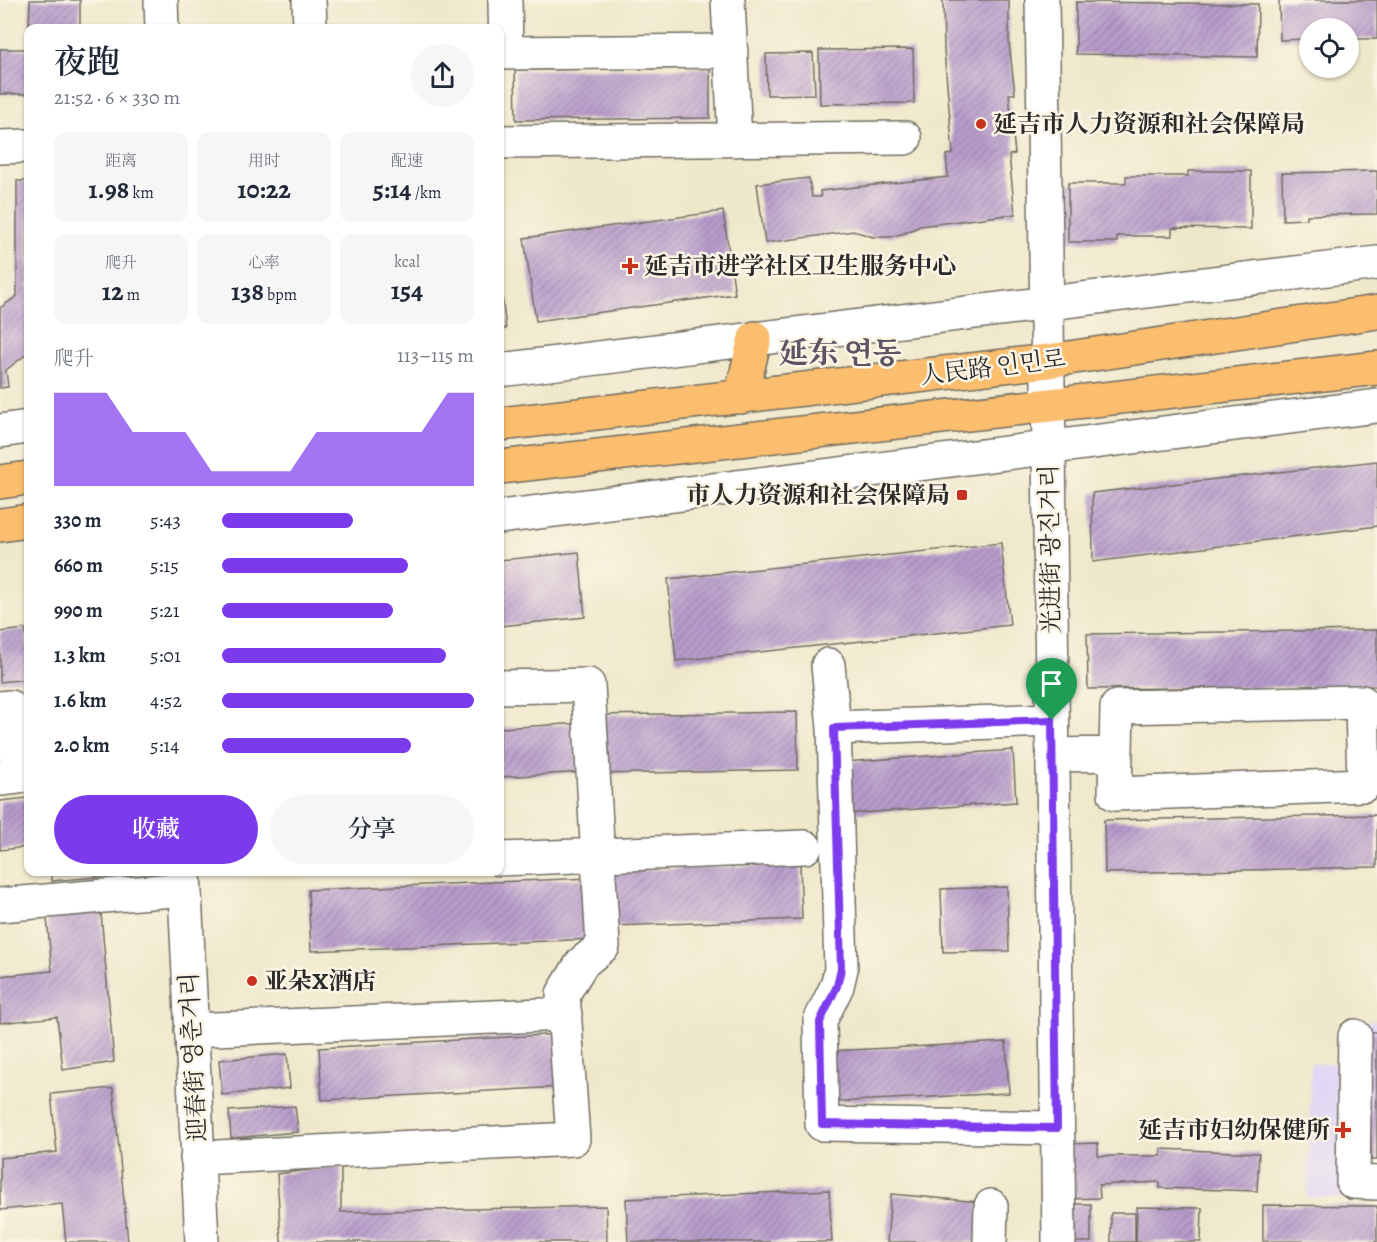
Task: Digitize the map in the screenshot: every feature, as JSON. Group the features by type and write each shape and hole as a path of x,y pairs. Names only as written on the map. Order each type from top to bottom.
{"main road":[{"name":"人民路 인민로","path":"504,424 1048,361 1377,312"},
{"path":"741,397 755,338"},
{"name":"人民路 인민로","path":"504,467 1377,368"},
{"path":"0,482 24,479"},
{"path":"0,525 24,522"}],"street":[{"path":"161,0 162,24"},
{"path":"309,0 310,24"},
{"path":"504,26 505,0"},
{"path":"728,0 735,140"},
{"name":"光进街 광진거리","path":"1041,0 1059,1242"},
{"path":"504,53 731,51"},
{"path":"504,142 905,138"},
{"path":"0,147 24,146"},
{"path":"504,369 1377,263"},
{"path":"504,516 1377,406"},
{"path":"0,431 24,428"},
{"path":"828,664 834,728 841,969 837,986 820,1022 822,1124 1057,1128"},
{"path":"197,1158 573,1139 563,994 582,963 603,946 588,685 504,687"},
{"path":"1362,702 1364,785 1115,794 1116,754 1117,707 1362,702"},
{"path":"0,708 10,706 18,777 0,779"},
{"path":"834,728 1052,720"},
{"path":"1053,755 1116,754"},
{"path":"504,859 805,847"},
{"path":"0,905 184,880"},
{"name":"迎春街 영춘거리","path":"184,880 202,1242"},
{"path":"191,1030 565,1014"},
{"path":"1356,1036 1353,1182 1377,1183"},
{"path":"990,1242 991,1206"}],"shaded area":[{"name":"延吉市妇幼保健所","path":"1377,1021 1377,1199 1307,1197 1311,1063 1348,1064 1347,1023"}],"building":[{"path":"30,0 80,0 80,24 29,24"},
{"name":"延吉市人力资源和社会保障局","path":"943,0 1009,0 1009,43 1015,94 1009,94 1015,154 1009,155 1015,214 920,226 890,237 873,237 854,231 765,243 757,184 809,178 812,197 821,197 820,191 948,177 946,155 953,154 944,50"},
{"path":"1279,0 1377,0 1377,39 1359,39 1359,18 1299,18 1299,39 1280,40"},
{"path":"1076,2 1258,4 1257,57 1076,54"},
{"path":"0,49 24,49 24,94 0,94"},
{"path":"913,49 914,103 820,104 819,50"},
{"path":"813,53 815,94 767,95 766,54"},
{"path":"710,68 710,118 516,120 515,70"},
{"path":"1188,171 1251,171 1251,229 1172,228 1172,236 1117,236 1117,242 1068,242 1068,183 1126,183 1126,176 1188,176"},
{"path":"1377,171 1377,214 1307,215 1307,219 1283,220 1282,173"},
{"path":"17,181 24,181 24,356 6,370 8,387 0,388 0,308 17,296"},
{"name":"延吉市进学社区卫生服务中心","path":"723,211 735,294 536,321 524,238"},
{"path":"1377,461 1377,526 1093,562 1092,493"},
{"path":"1001,543 1010,625 676,661 668,579"},
{"path":"579,552 585,617 504,626 504,560"},
{"path":"24,629 24,679 0,682 0,632"},
{"path":"1377,630 1377,686 1088,689 1087,634"},
{"path":"797,712 798,770 595,774 594,715"},
{"path":"583,723 586,772 504,777 504,728"},
{"path":"1013,750 1016,802 847,814 844,762"},
{"path":"24,798 24,847 0,850 0,801"},
{"path":"1377,815 1377,867 1105,873 1104,820"},
{"path":"800,864 802,919 612,926 610,871"},
{"path":"51,876 107,876 52,881"},
{"path":"590,878 593,939 311,951 308,890"},
{"path":"1007,887 1009,951 943,952 941,889"},
{"path":"100,902 114,1062 63,1070 57,1017 0,1023 0,976 52,971 46,908"},
{"path":"1370,1032 1377,1032 1377,1160 1371,1160"},
{"path":"559,1034 562,1087 322,1100 319,1048"},
{"path":"1006,1042 1009,1093 833,1102 831,1051"},
{"path":"287,1054 290,1088 222,1095 219,1060"},
{"path":"113,1088 128,1242 66,1242 62,1204 0,1210 0,1158 57,1152 51,1094"},
{"path":"295,1106 298,1132 231,1138 229,1111"},
{"path":"1098,1143 1098,1156 1161,1156 1161,1149 1259,1153 1257,1191 1160,1188 1160,1182 1099,1185 1100,1198 1065,1199 1064,1144"},
{"path":"341,1166 341,1212 606,1206 607,1242 281,1242 277,1174"},
{"path":"829,1190 832,1242 628,1242 626,1199"},
{"path":"891,1194 980,1202 977,1242 887,1242"},
{"path":"1066,1204 1091,1204 1091,1242 1066,1242"},
{"path":"1263,1205 1377,1206 1377,1242 1263,1241"},
{"path":"1137,1207 1202,1208 1201,1242 1136,1242"},
{"path":"1111,1213 1135,1213 1135,1242 1111,1242"}],"place":[{"name":"延吉市人力资源和社会保障局","path":"981,124"},
{"name":"延吉市进学社区卫生服务中心","path":"630,266"},
{"name":"市人力资源和社会保障局","path":"962,495"},
{"name":"亚朵X酒店","path":"252,981"},
{"name":"延吉市妇幼保健所","path":"1343,1130"}],"district":[{"name":"延东 연동","path":"840,353"}],"route":[{"path":"1052,720 1057,1128 822,1124 820,1022 837,986 841,969 834,728 1052,720"}]}
